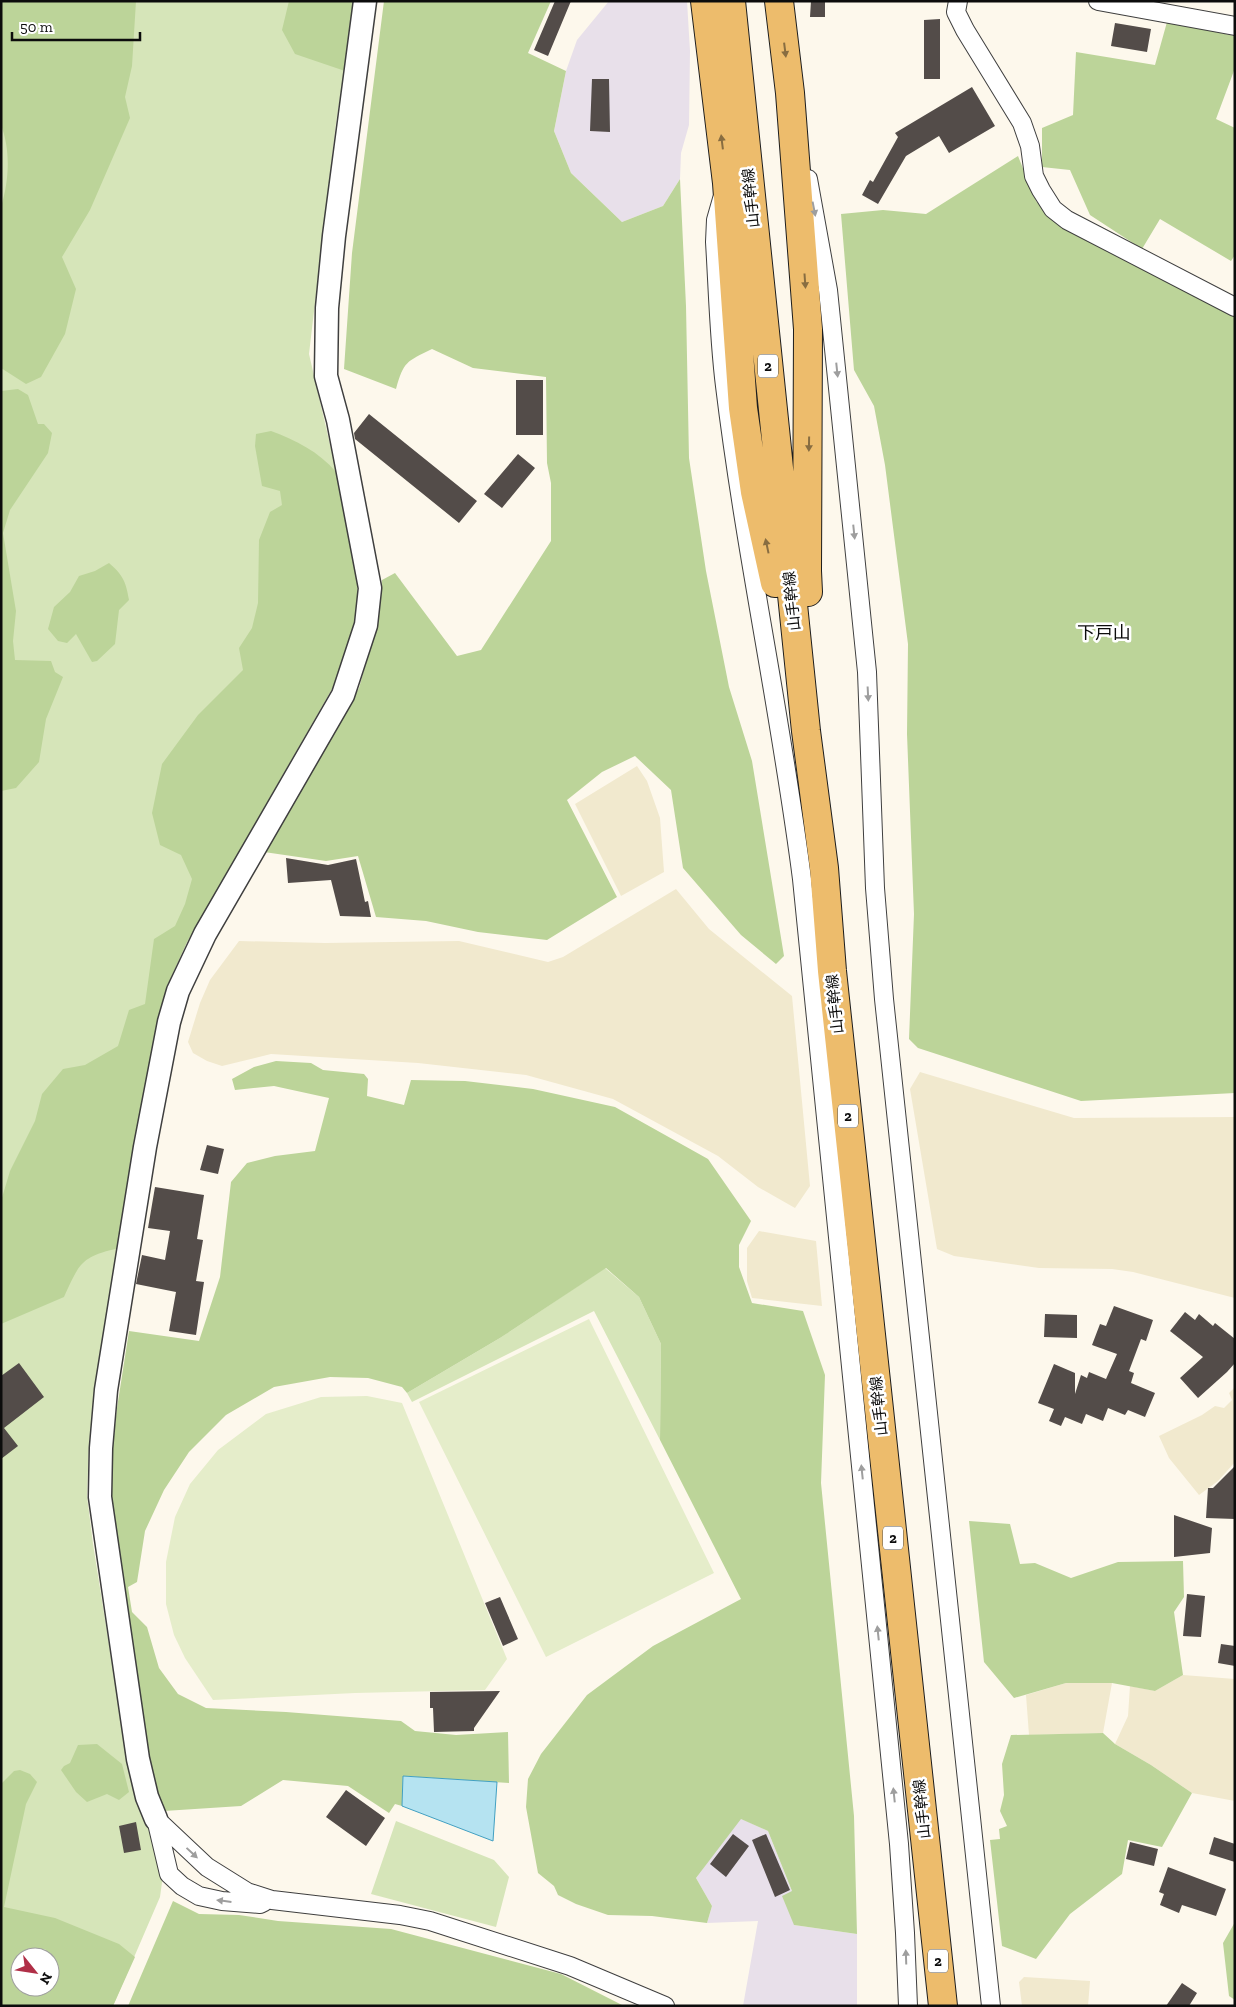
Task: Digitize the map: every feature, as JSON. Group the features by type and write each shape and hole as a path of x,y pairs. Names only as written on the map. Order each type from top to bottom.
{"main road":[{"path":"706,1 727,183 739,366 749,453 806,731"},
{"name":"山手幹線","path":"731,1 806,731 824,868 832,971 943,2006"},
{"path":"779,1 790,93 808,329 807,571 812,632 824,868"},
{"path":"923,1816 957,2006"},
{"path":"933,1916 933,2006"}],"street":[{"path":"272,1900 260,1904 222,1901 199,1896 182,1886 170,1874 156,1819 147,1797 138,1759 100,1497 101,1448 106,1390 149,1129 169,1022 178,991 205,934 343,696 366,625 370,588 338,420 326,376 327,308 334,236 365,1"},
{"path":"958,1 956,12 964,30 1022,123 1030,146 1034,176 1040,190 1053,209 1067,220 1235,306"},
{"path":"1098,1 1235,26"},
{"path":"790,93 828,290 852,517 867,672 875,888 884,990 991,2006"},
{"path":"727,183 716,220 715,230 724,384 739,490 787,771 802,879 899,1844 908,2006"},
{"path":"156,1819 207,1867 246,1892 272,1900 400,1915 430,1921 570,1966 665,2006"}],"shaded area":[{"path":"609,1 687,1 690,51 689,125 681,153 680,179 663,206 622,222 571,173 554,131 566,71 577,40"},
{"path":"637,766 647,781 660,818 664,872 621,896 575,804"},
{"path":"676,889 709,929 792,996 810,1186 795,1208 758,1187 718,1156 613,1099 526,1075 418,1063 271,1054 222,1066 207,1061 193,1053 188,1042 200,1003 210,980 239,941 325,943 459,941 548,962 563,957"},
{"path":"920,1072 1074,1118 1235,1117 1235,1298 1133,1272 1112,1269 1039,1268 954,1256 937,1249 910,1089"},
{"path":"759,1231 816,1241 822,1306 752,1298 747,1281 747,1248"},
{"path":"1235,1387 1235,1462 1218,1481 1199,1495 1169,1458 1159,1436 1202,1415 1215,1406 1224,1408 1232,1400 1229,1393"},
{"path":"1183,1675 1235,1679 1235,1801 1192,1793 1151,1765 1115,1744 1128,1716 1130,1686 1155,1691"},
{"path":"1066,1683 1112,1683 1103,1733 1029,1735 1026,1695"},
{"path":"740,1818 768,1831 792,1891 794,1925 857,1934 857,2006 743,2006 758,1921 707,1923 712,1906 696,1878"},
{"path":"1024,1977 1090,1981 1088,2006 1022,2006 1019,1982"}],"green space":[{"path":"1,1 355,1 336,123 309,354 357,561 333,687 187,942 167,986 162,1005 99,1367 89,1445 87,1496 120,1714 131,1775 141,1800 163,1875 160,1897 113,2006 1,2006"},
{"path":"1,1 136,1 132,66 125,97 130,118 90,210 62,257 76,289 65,334 41,377 26,384 1,368 1,207 6,187 8,156 1,125"},
{"path":"289,1 355,1 345,71 295,54 282,30"},
{"path":"384,1 551,1 528,53 566,71 554,131 571,173 622,222 663,206 680,179 686,306 689,458 706,571 729,687 752,761 784,956 776,964 741,935 683,868 671,790 635,756 602,772 567,800 617,897 547,940 478,932 426,921 376,917 358,856 326,861 264,852 359,688 377,624 382,580 395,573 457,656 481,650 551,541 551,483 547,463 546,377 473,368 432,349 407,363 401,373 396,389 344,369 352,253"},
{"path":"1167,22 1235,36 1235,68 1216,119 1235,128 1235,255 1231,261 1160,219 1142,249 1090,215 1070,170 1042,167 1042,128 1073,115 1076,52 1155,65"},
{"path":"1018,156 1036,201 1058,224 1235,315 1235,1093 1081,1101 918,1048 909,1039 914,914 907,734 908,644 885,465 874,406 854,370 841,214 883,210 926,214"},
{"path":"18,389 28,395 38,424 44,424 52,433 48,453 10,510 3,533 16,611 13,641 15,660 51,661 55,672 63,677 46,719 39,762 16,788 1,791 1,391"},
{"path":"271,431 306,447 322,458 336,472 357,561 358,612 333,687 187,942 167,986 119,1248 89,1258 83,1263 78,1268 64,1297 1,1324 1,1201 10,1171 35,1121 42,1094 63,1069 85,1065 118,1046 129,1010 145,1004 154,939 175,926 185,904 192,879 181,855 160,845 152,813 162,764 198,715 243,670 239,648 252,628 258,603 259,540 270,512 282,505 280,491 262,486 255,446 256,434"},
{"path":"109,563 118,571 123,579 129,600 119,610 115,644 97,661 92,662 76,634 67,643 58,641 48,629 54,607 70,592 79,576 95,571"},
{"path":"276,1061 311,1063 323,1070 364,1074 368,1079 367,1096 404,1105 411,1080 465,1081 533,1089 615,1107 708,1159 751,1221 739,1245 739,1267 752,1303 803,1311 825,1375 821,1483 854,1816 857,1934 794,1925 782,1896 792,1891 768,1831 741,1819 696,1878 712,1906 707,1923 652,1916 608,1915 576,1904 558,1895 554,1886 538,1873 526,1807 528,1779 541,1754 587,1695 653,1646 741,1599 660,1440 661,1344 639,1297 606,1268 500,1338 407,1393 402,1387 368,1378 330,1377 274,1387 226,1415 189,1452 164,1490 145,1531 137,1582 128,1587 132,1612 147,1627 159,1668 178,1694 206,1708 401,1721 415,1731 456,1735 508,1732 509,1783 403,1776 402,1806 395,1804 389,1813 348,1786 283,1780 241,1806 164,1811 152,1783 115,1542 110,1470 117,1408 129,1331 199,1341 220,1277 231,1182 247,1163 275,1156 315,1151 329,1098 274,1086 235,1090 232,1079 254,1067"},
{"path":"605,1268 639,1297 661,1344 660,1440 594,1311 412,1402 407,1393 500,1338"},
{"path":"589,1319 714,1573 546,1657 419,1402"},
{"path":"367,1396 402,1403 507,1659 485,1690 355,1693 213,1700 185,1658 174,1635 166,1604 166,1562 175,1517 190,1484 218,1450 266,1414 321,1397"},
{"path":"969,1521 1010,1524 1020,1564 1035,1563 1071,1578 1118,1562 1183,1561 1184,1597 1174,1612 1183,1675 1155,1691 1112,1683 1066,1683 1014,1698 984,1662"},
{"path":"1103,1733 1115,1744 1151,1765 1192,1793 1162,1847 1128,1840 1122,1874 1070,1914 1036,1959 1002,1946 990,1840 1000,1839 999,1829 1007,1826 1000,1811 1004,1795 1002,1764 1011,1735"},
{"path":"97,1744 122,1764 129,1792 119,1800 107,1794 87,1802 76,1792 61,1770 70,1763 78,1745"},
{"path":"20,1770 30,1774 37,1782 26,1804 4,1907 55,1918 119,1944 135,1957 113,2006 1,2006 1,1784 14,1771"},
{"path":"396,1821 494,1860 509,1877 496,1927 371,1894"},
{"path":"173,1901 199,1914 239,1915 278,1921 391,1929 561,1974 624,2006 128,2006"},
{"path":"1235,1922 1235,2000 1229,1996 1223,1943"}],"water":[{"path":"403,1776 497,1782 493,1841 402,1806"}],"building":[{"path":"555,1 571,1 548,56 534,50"},
{"path":"811,1 825,1 825,17 810,17"},
{"path":"940,19 940,79 924,79 924,20"},
{"path":"1115,23 1151,29 1147,52 1111,46"},
{"path":"592,79 609,79 610,132 590,131"},
{"path":"972,87 995,126 949,153 939,136 906,156 878,204 862,195 870,180 873,182 898,137 895,133"},
{"path":"516,380 543,380 543,435 516,435"},
{"path":"369,414 477,501 459,523 355,439 354,433"},
{"path":"518,454 535,468 502,508 484,494"},
{"path":"286,858 328,865 356,859 365,902 368,901 371,917 340,916 331,880 288,883"},
{"path":"207,1145 224,1149 218,1174 200,1170"},
{"path":"155,1187 204,1195 197,1239 203,1240 196,1281 204,1282 196,1335 169,1331 176,1292 136,1284 142,1255 165,1260 170,1231 148,1228"},
{"path":"1114,1306 1153,1320 1146,1341 1141,1339 1129,1371 1134,1373 1131,1383 1155,1393 1145,1417 1128,1410 1125,1415 1108,1408 1103,1421 1086,1414 1082,1424 1065,1417 1061,1426 1049,1421 1054,1409 1038,1403 1054,1364 1075,1373 1075,1394 1081,1375 1087,1378 1089,1372 1106,1379 1117,1354 1092,1345 1100,1324 1106,1326"},
{"path":"1185,1312 1195,1320 1199,1314 1213,1326 1215,1323 1235,1339 1235,1363 1198,1398 1180,1378 1203,1357 1170,1331"},
{"path":"1045,1314 1077,1315 1077,1338 1044,1337"},
{"path":"19,1363 44,1397 4,1428 18,1446 1,1459 1,1376"},
{"path":"1235,1466 1235,1519 1206,1518 1208,1488 1213,1488"},
{"path":"1174,1515 1212,1528 1210,1553 1174,1557"},
{"path":"1187,1594 1205,1596 1201,1637 1183,1636"},
{"path":"500,1597 518,1639 503,1646 485,1603"},
{"path":"1221,1644 1235,1646 1235,1666 1218,1663"},
{"path":"500,1691 474,1728 474,1731 434,1732 433,1708 430,1708 430,1692"},
{"path":"346,1790 385,1818 366,1846 326,1817"},
{"path":"136,1822 141,1850 124,1853 119,1826"},
{"path":"733,1834 749,1846 726,1877 710,1864"},
{"path":"766,1834 790,1890 775,1897 752,1840"},
{"path":"1214,1837 1235,1844 1235,1862 1209,1854"},
{"path":"1130,1842 1158,1849 1154,1866 1126,1859"},
{"path":"1168,1867 1226,1889 1216,1916 1182,1905 1179,1913 1160,1905 1164,1894 1159,1892"},
{"path":"1182,1983 1197,1993 1189,2006 1166,2006"}],"district":[{"name":"下戸山","path":"1104,633"}]}
